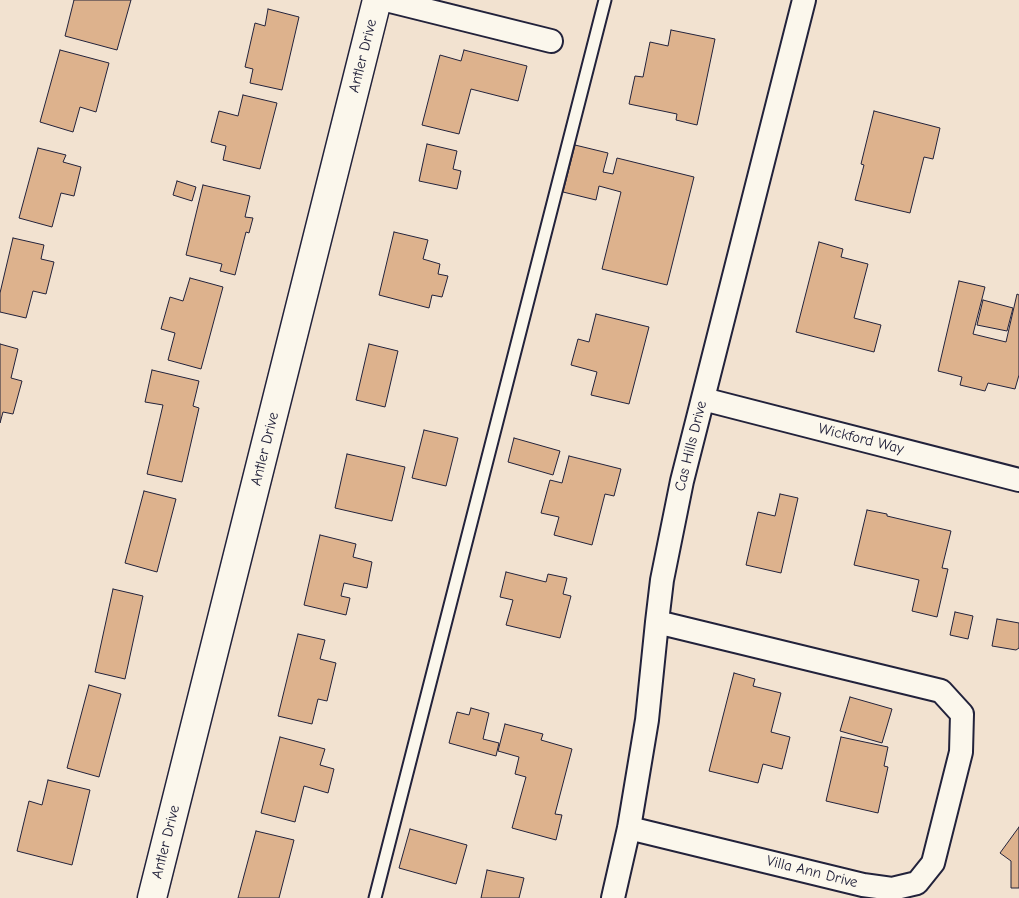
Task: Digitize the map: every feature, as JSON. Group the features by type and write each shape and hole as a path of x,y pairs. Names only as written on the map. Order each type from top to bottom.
{"street":[{"name":"Antler Drive","path":"152,898 377,0"},
{"path":"386,0 551,41"},
{"name":"Cas Hills Drive","path":"613,898 629,828 647,720 662,580 682,481 804,0"},
{"name":"Wickford Way","path":"703,398 1019,480"},
{"name":"Villa Ann Drive","path":"629,828 863,885 892,889 917,883 932,864 961,752 962,714 941,691 657,622"}],"lane":[{"path":"375,898 605,0"}],"building":[{"path":"74,0 131,0 117,50 65,36"},
{"path":"268,9 299,17 282,90 250,83 253,69 245,67 255,23 265,26"},
{"path":"671,30 715,39 697,125 676,120 677,114 629,104 635,76 643,77 650,42 668,46"},
{"path":"60,50 109,63 96,112 80,107 73,132 40,122"},
{"path":"464,50 527,66 518,101 471,89 459,134 422,125 440,55 461,61"},
{"path":"243,95 277,103 260,169 223,160 226,146 211,142 219,111 238,116"},
{"path":"874,111 940,128 933,159 924,157 910,213 855,200 864,165 861,164"},
{"path":"427,144 457,151 453,169 461,171 457,189 419,181"},
{"path":"575,145 608,153 603,172 613,174 617,158 694,177 667,285 602,269 621,192 599,186 596,200 563,192"},
{"path":"38,148 66,155 63,162 81,167 74,196 61,193 52,227 19,218"},
{"path":"177,181 196,187 192,201 173,195"},
{"path":"203,185 250,196 245,217 253,218 249,233 246,232 235,275 220,271 222,264 186,255"},
{"path":"394,232 428,240 423,259 440,264 438,274 448,276 442,297 432,295 429,308 379,295"},
{"path":"13,238 44,245 41,259 54,262 46,294 33,291 26,318 0,312 0,293"},
{"path":"819,242 843,249 841,257 868,264 854,318 881,325 874,352 796,332"},
{"path":"190,278 223,287 201,369 168,360 175,333 161,329 170,297 183,301"},
{"path":"959,281 985,287 973,334 1006,342 1017,294 1019,295 1019,375 1015,389 988,383 985,391 960,385 962,377 938,371"},
{"path":"983,300 1013,308 1007,331 977,325"},
{"path":"596,314 649,327 629,404 591,395 597,372 571,365 578,339 589,342"},
{"path":"0,344 18,349 11,378 22,381 13,414 3,412 0,423"},
{"path":"369,344 398,351 385,407 356,400"},
{"path":"152,370 199,381 193,406 199,408 182,482 147,474 163,405 145,402"},
{"path":"424,430 458,438 446,486 412,478"},
{"path":"514,438 560,451 553,475 508,462"},
{"path":"347,454 405,467 392,521 335,508"},
{"path":"569,456 621,469 614,496 605,494 592,545 554,535 559,517 541,513 550,480 562,483"},
{"path":"144,491 176,499 157,572 125,563"},
{"path":"780,494 798,498 781,573 746,565 758,512 775,516"},
{"path":"867,510 951,531 942,568 948,569 937,617 912,611 919,580 854,565"},
{"path":"320,535 356,544 353,557 372,562 367,588 344,583 341,596 350,598 346,615 304,605"},
{"path":"506,572 546,582 548,574 567,578 563,594 571,596 560,638 506,625 513,600 500,597"},
{"path":"113,589 143,596 125,679 95,672"},
{"path":"955,612 973,616 968,639 950,635"},
{"path":"997,619 1019,623 1019,648 1016,650 992,646"},
{"path":"298,634 325,640 320,659 336,663 327,701 318,699 312,724 278,716"},
{"path":"734,673 755,679 753,686 781,693 771,732 790,737 782,769 763,764 758,783 709,771"},
{"path":"89,685 121,694 99,777 67,768"},
{"path":"850,697 892,709 882,743 840,731"},
{"path":"471,708 489,713 483,739 499,743 496,756 449,743 457,712 469,715"},
{"path":"505,724 543,734 541,740 572,749 555,814 562,815 556,840 512,828 526,777 515,774 519,757 498,751"},
{"path":"280,737 325,749 320,765 334,769 328,793 304,786 295,822 261,813"},
{"path":"841,737 888,747 884,766 888,767 878,813 826,801"},
{"path":"48,780 90,790 72,865 17,851 29,801 42,805"},
{"path":"1019,827 1019,888 1011,888 1011,861 1000,853"},
{"path":"410,829 467,845 456,884 399,868"},
{"path":"256,831 294,840 279,898 238,898"},
{"path":"487,870 524,878 519,898 481,898"}]}
